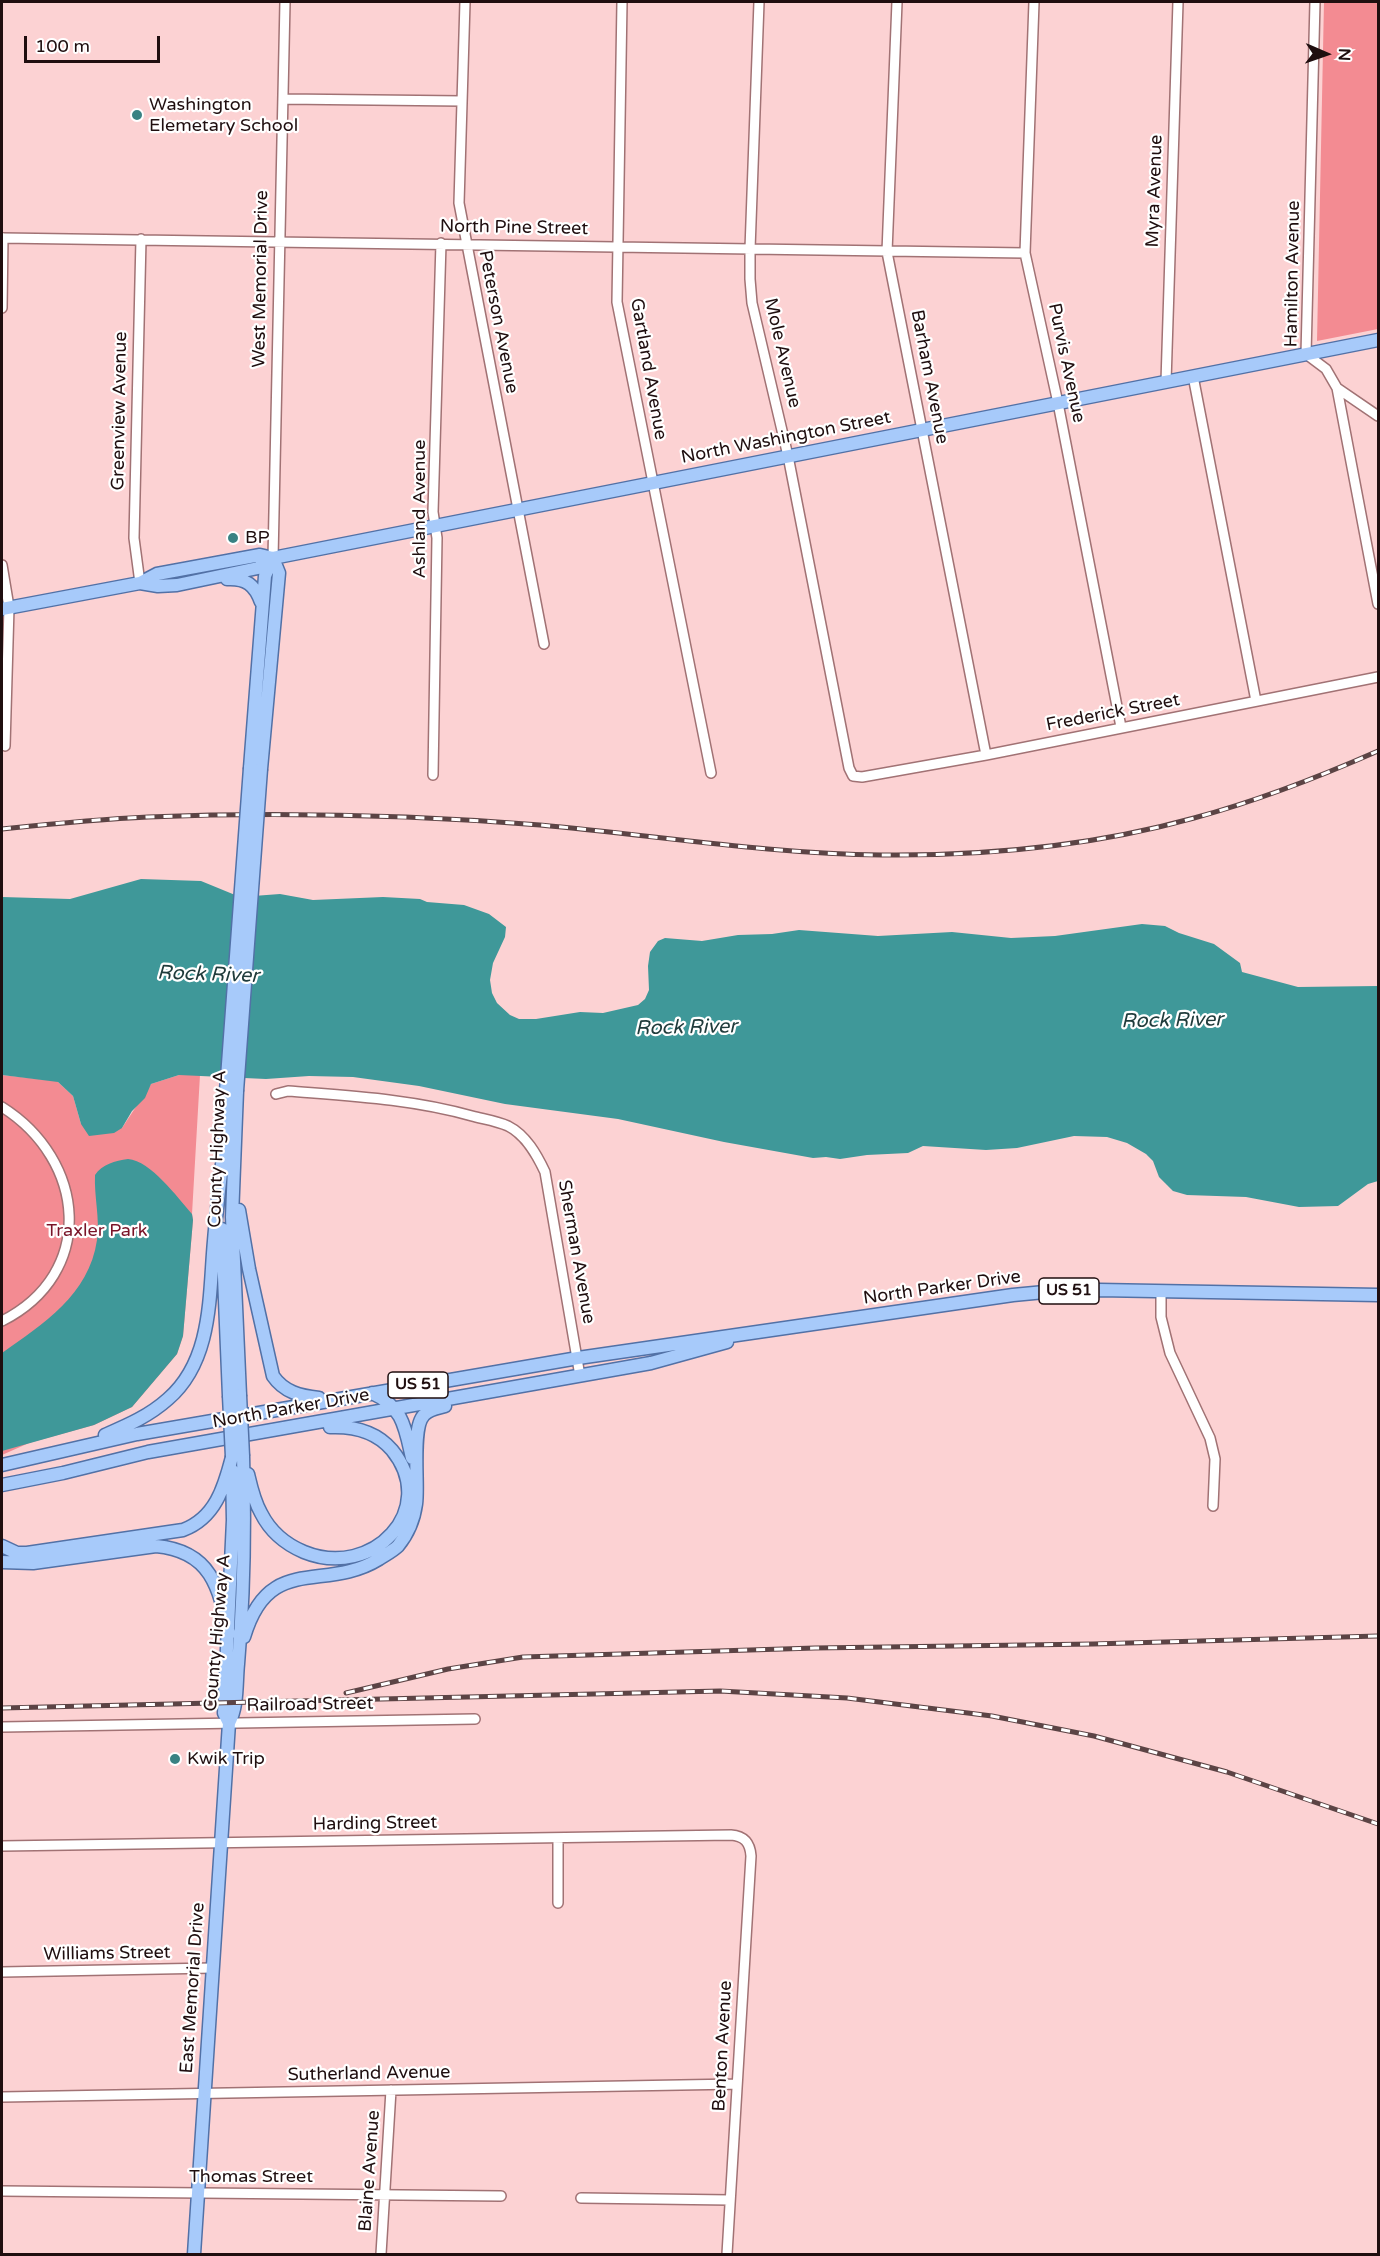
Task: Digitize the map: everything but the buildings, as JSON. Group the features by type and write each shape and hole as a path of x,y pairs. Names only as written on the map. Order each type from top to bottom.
{"main road":[{"name":"North Washington Street","path":"140,583 158,586 196,581 258,568 273,558 1378,340"},
{"name":"North Washington Street","path":"5,608 140,583 157,574 225,561 260,555 273,558"},
{"name":"West Memorial Drive","path":"256,769 265,576 273,558"},
{"name":"West Memorial Drive","path":"256,769 279,573 273,558"},
{"path":"196,581 232,579 249,582 263,607"},
{"name":"County Highway A","path":"229,1723 234,1714 243,1550 222,1243 222,1164 231,1091 256,769"},
{"name":"County Highway A","path":"231,1091 234,1395"},
{"path":"233,1154 240,1223 273,1376 278,1384 290,1392 332,1400"},
{"path":"74,1448 140,1420 181,1386 190,1371 204,1339 207,1320 222,1164"},
{"name":"North Parker Drive","path":"3,1465 137,1434 578,1358 1055,1291 1378,1295"},
{"name":"North Parker Drive","path":"2,1485 148,1452 651,1363 763,1331"},
{"path":"372,1393 387,1400 396,1408 408,1437 417,1483"},
{"path":"238,1655 252,1612 269,1592 278,1586 303,1578 362,1567 397,1547 414,1517 417,1503 417,1447 421,1417 428,1411 483,1393"},
{"path":"237,1457 261,1513 275,1533 296,1548 318,1557 343,1559 368,1553 387,1539 402,1519 407,1480 397,1456 386,1444 378,1437 355,1428 341,1426 281,1430"},
{"path":"2,1546 17,1553 27,1553 183,1530 198,1523 209,1512 221,1494 237,1457"},
{"name":"County Highway A","path":"229,1723 224,1713 237,1457"},
{"path":"2,1494 63,1473"},
{"path":"2,1562 33,1563 156,1546 176,1548 207,1571 217,1588 229,1634"},
{"name":"East Memorial Drive","path":"194,2254 229,1723"}],"street":[{"name":"West Memorial Drive","path":"273,558 285,2"},
{"name":"Peterson Avenue","path":"465,2 459,203 544,644"},
{"name":"Gartland Avenue","path":"622,2 617,302 711,773"},
{"name":"Mole Avenue","path":"759,2 750,249 752,303 788,456 849,768 853,776"},
{"name":"Barham Avenue","path":"897,2 887,252 986,755"},
{"name":"Purvis Avenue","path":"1034,2 1025,253 1058,403 1121,728"},
{"name":"Myra Avenue","path":"1166,382 1178,2"},
{"name":"Hamilton Avenue","path":"1315,2 1306,354 1326,369 1337,388 1378,604"},
{"path":"284,99 462,101"},
{"path":"2,238 2,308"},
{"name":"North Pine Street","path":"2,238 1025,253"},
{"name":"Greenview Avenue","path":"140,583 134,538 141,240"},
{"name":"Ashland Avenue","path":"433,776 437,537 434,512 441,243"},
{"path":"1192,376 1256,701"},
{"path":"1337,388 1378,416"},
{"path":"2,565 5,608 5,746"},
{"name":"Frederick Street","path":"853,776 862,777 986,755 1378,677"},
{"name":"Sherman Avenue","path":"276,1094 288,1091 376,1098 447,1109 509,1127 524,1139 537,1155 545,1172 580,1376"},
{"path":"2,1107 16,1116 30,1130 57,1164 65,1193 69,1227 64,1256 46,1285 31,1301 2,1322"},
{"path":"1161,1292 1161,1317 1170,1353 1210,1438 1215,1460 1214,1506"},
{"name":"Railroad Street","path":"2,1727 475,1719"},
{"name":"Harding Street","path":"2,1846 731,1835 746,1841"},
{"path":"558,1838 558,1903"},
{"name":"Benton Avenue","path":"727,2254 751,1856 746,1841"},
{"name":"Williams Street","path":"2,1972 213,1968"},
{"name":"Sutherland Avenue","path":"2,2097 737,2084"},
{"name":"Blaine Avenue","path":"381,2254 392,2090"},
{"name":"Thomas Street","path":"2,2191 501,2196"},
{"path":"581,2198 730,2200"}],"green space":[{"path":"1324,2 1378,2 1378,329 1317,341"},
{"name":"Traxler Park","path":"2,1075 57,1081 73,1096 81,1124 122,1128 151,1084 179,1075 200,1075 193,1220 183,1336 177,1354 132,1407 94,1425 29,1443 2,1455"}],"water":[{"name":"Rock River","path":"141,879 201,881 240,897 280,894 313,900 383,897 420,899 427,902 464,905 489,914 506,927 505,937 493,963 490,980 492,993 497,1003 510,1015 519,1019 536,1019 580,1012 603,1013 638,1005 645,999 649,990 650,952 658,941 665,938 702,941 738,935 799,930 878,936 952,932 1011,938 1055,936 1142,924 1165,926 1214,944 1240,963 1242,972 1298,987 1378,986 1378,1181 1368,1184 1338,1206 1299,1207 1246,1197 1187,1195 1173,1191 1159,1177 1153,1161 1146,1154 1127,1143 1107,1137 1074,1136 1017,1148 986,1150 923,1146 908,1153 840,1159 813,1158 618,1119 505,1104 419,1086 353,1077 309,1076 266,1079 179,1075 151,1084 145,1098 132,1111 122,1128 114,1133 89,1136 81,1124 73,1096 58,1082 2,1075 2,897 70,899"},
{"path":"128,1159 146,1166 192,1214 183,1336 177,1354 132,1407 94,1425 2,1451 2,1353 48,1319 62,1306 85,1277 97,1240 95,1175 105,1166"}],"railway":[{"path":"2,829 148,817 344,815 540,825 839,854 961,854 1079,842 1156,828 1264,796 1378,751"},
{"path":"346,1693 448,1669 523,1657 815,1648 1093,1644 1378,1636"},
{"path":"2,1708 720,1691 847,1698 992,1716 1094,1736 1227,1772 1378,1824"}],"place":[{"name":"Washington Elemetary School","path":"137,115"},
{"name":"BP","path":"233,538"},
{"name":"Kwik Trip","path":"175,1759"}]}
